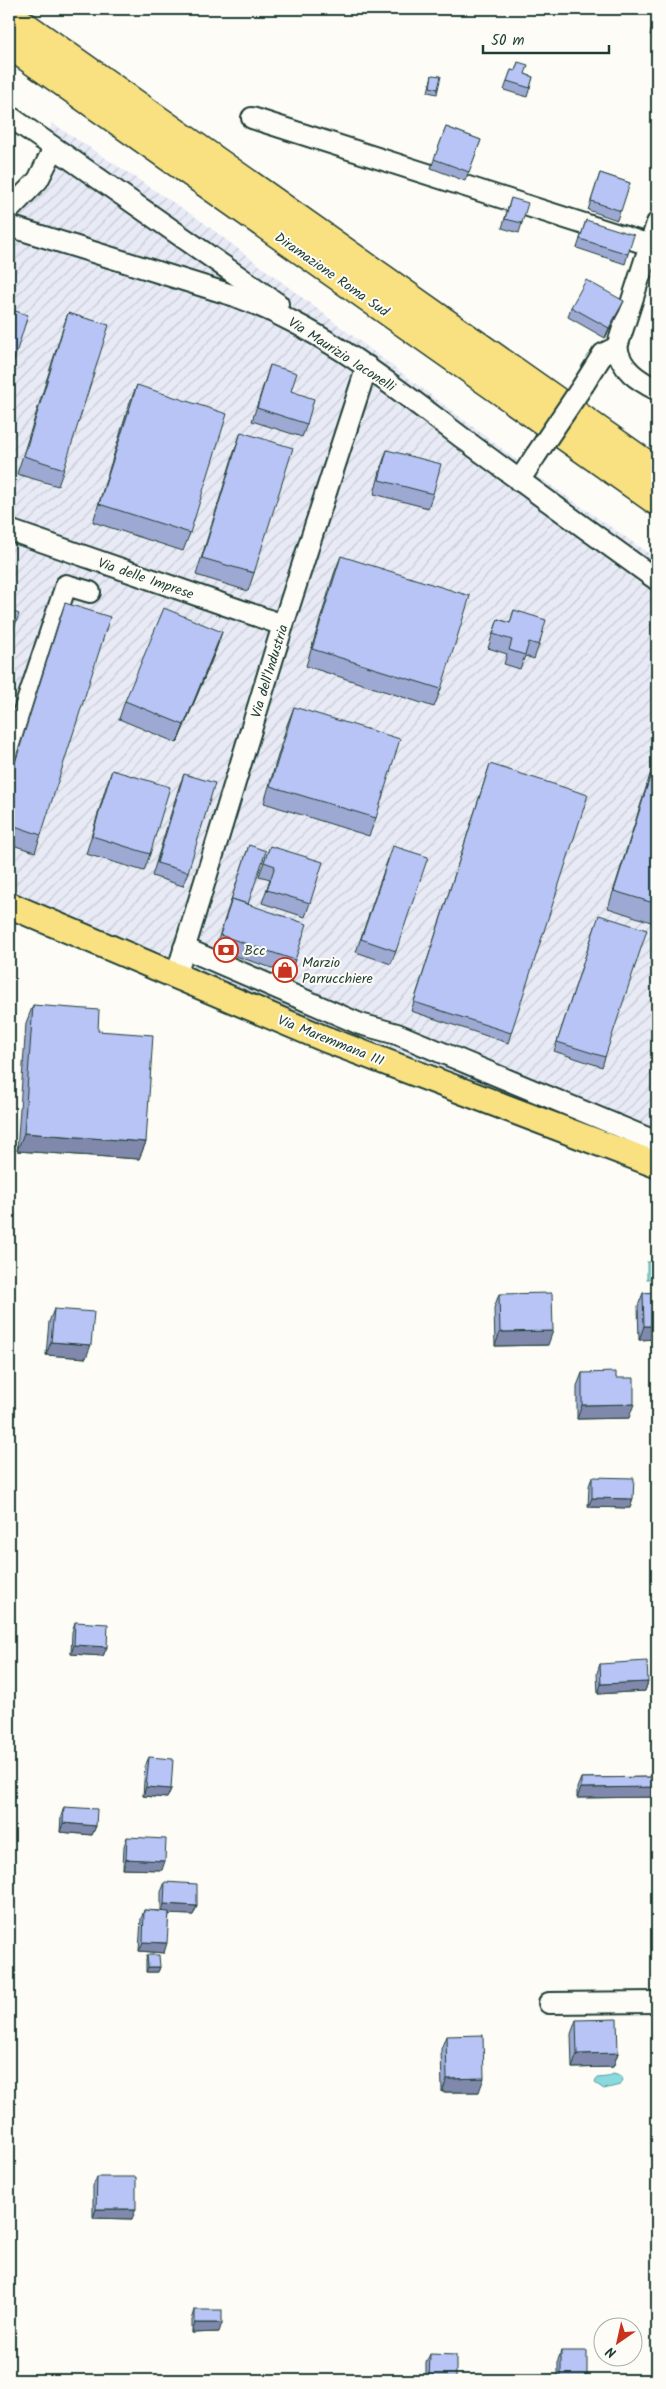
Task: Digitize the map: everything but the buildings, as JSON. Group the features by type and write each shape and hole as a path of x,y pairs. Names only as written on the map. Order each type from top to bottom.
{"highway":[{"name":"Diramazione Roma Sud","path":"9,15 657,472"},
{"name":"Diramazione Roma Sud","path":"9,44 657,501"}],"main road":[{"name":"Via Maremmana III","path":"9,905 325,1039 657,1165"}],"street":[{"path":"9,116 367,366"},
{"path":"252,118 650,245"},
{"path":"9,210 38,180 54,148"},
{"path":"657,223 617,348 618,357 627,370 642,382 657,390"},
{"name":"Via Maurizio Iaconelli","path":"9,226 257,304 310,330 367,366 657,580"},
{"path":"519,480 602,354 617,348"},
{"name":"Via dell'Industria","path":"176,976 283,625 367,366"},
{"name":"Via delle Imprese","path":"9,530 283,625"},
{"path":"9,756 66,585 90,592"},
{"path":"184,948 360,1024 397,1034 657,1142"},
{"path":"549,2003 657,2002"}],"shaded area":[{"path":"52,123 200,220 543,480 657,559 657,1154 376,1045 9,893 9,197 20,188 37,164"}],"water":[{"path":"647,1262 657,1262 657,1279 647,1279"},
{"path":"613,2074 621,2076 623,2080 620,2085 604,2089 595,2083 597,2078"}],"place":[{"name":"Bcc","path":"226,950"},
{"name":"Marzio Parrucchiere","path":"285,970"}]}
